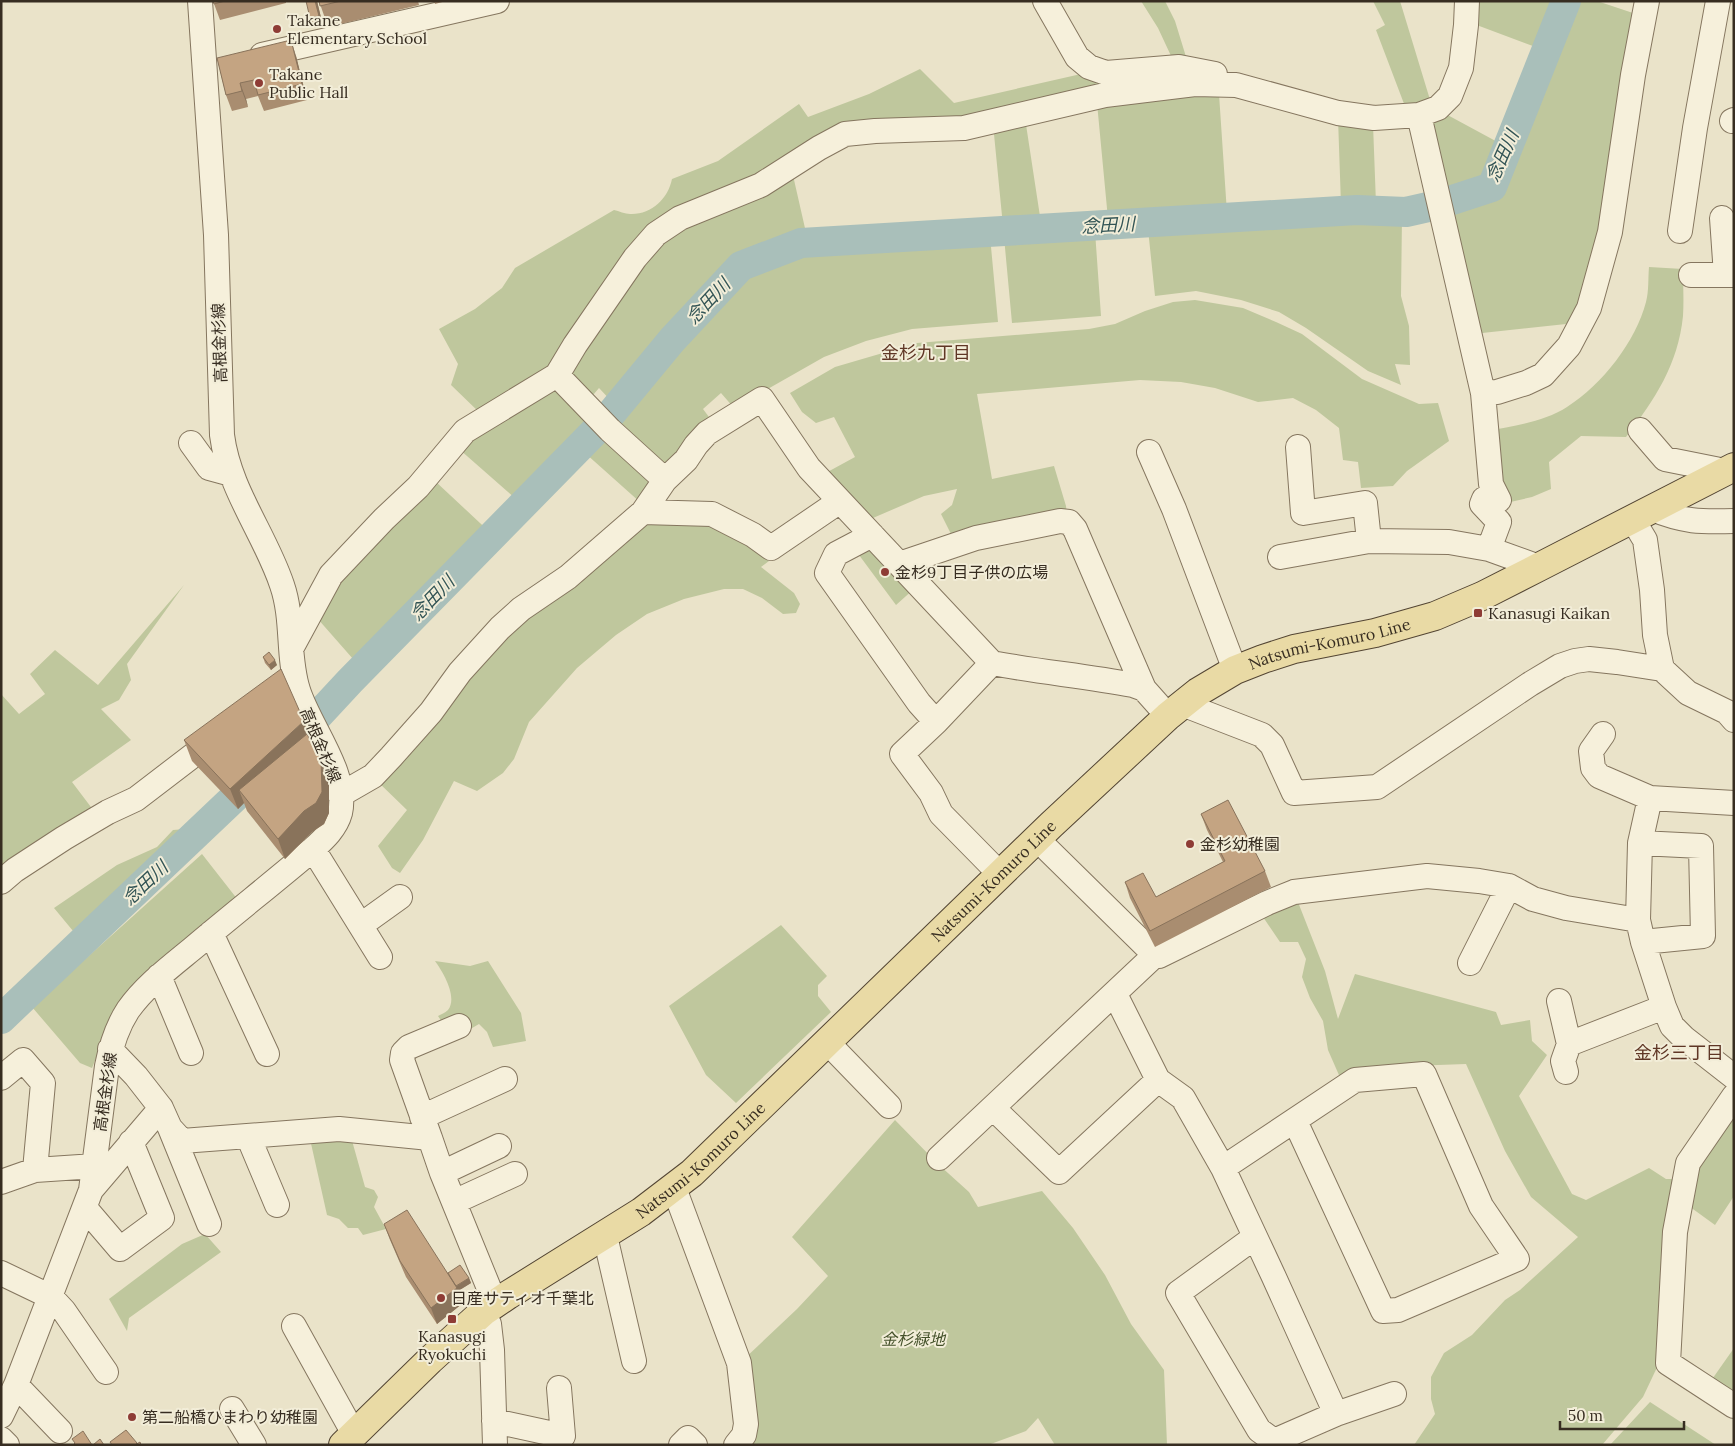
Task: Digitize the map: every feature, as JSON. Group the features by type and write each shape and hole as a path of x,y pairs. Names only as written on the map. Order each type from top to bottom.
{"main road":[{"name":"Natsumi-Komuro Line","path":"349,1439 430,1360 489,1307 641,1212 699,1167 1000,874 1175,710 1235,670 1263,659 1294,649 1375,633 1435,616 1482,596 1729,469"}],"street":[{"name":"高根金杉線","path":"1,1416 16,1385 88,1199 95,1166 110,1049 118,1027 129,1009 159,976 313,849 326,837 340,813 339,788 290,689 292,647 289,614 282,584 231,474 224,450 216,235 222,64 200,1"},
{"path":"222,64 497,1"},
{"path":"1045,1 1077,57 1089,67 1106,73 1179,67 1217,74 1236,85"},
{"path":"292,647 331,575 384,519 418,487 465,431 558,375 575,345 635,258 656,234 680,218 761,185 819,148 845,134 875,130 964,128 1106,95 1195,84 1236,85 1338,113 1374,118 1419,115 1438,108 1450,96 1461,68 1468,1"},
{"path":"1483,393 1497,392 1544,375 1569,346 1589,308 1610,232 1633,75 1647,1"},
{"path":"1680,231 1694,128 1718,1"},
{"path":"1419,115 1483,393 1491,484 1499,500 1484,499 1482,504 1499,522 1489,550"},
{"path":"1690,275 1730,275 1722,218"},
{"path":"558,375 610,430 665,480"},
{"path":"339,788 373,776 431,712 460,672 500,628 521,609 568,577 642,512 665,480 686,460 707,433 762,399 808,468 992,662 1028,670 1134,685 1144,689 1175,710 1262,735 1272,745 1294,793 1377,787 1530,684 1560,666 1575,660 1589,659 1617,662 1662,670 1688,693 1727,712 1734,720"},
{"path":"1640,430 1665,460 1729,469"},
{"path":"191,443 209,468 231,474"},
{"path":"1298,448 1303,513 1365,503 1369,541"},
{"path":"1149,452 1174,509 1235,670"},
{"path":"642,512 712,514 753,535 771,548 840,501"},
{"path":"1662,670 1655,635 1652,590 1642,514 1669,516 1696,522 1734,521"},
{"path":"899,564 976,538 1060,521 1069,522 1075,529 1144,689"},
{"path":"872,535 836,554 827,573 919,703 936,722"},
{"path":"1280,557 1369,541 1449,542 1489,550 1539,568"},
{"path":"992,662 936,722 902,754 931,793 941,814 1000,874"},
{"path":"1,882 15,870 64,838 108,812 136,799 231,726"},
{"path":"1603,734 1591,751 1593,768 1599,776 1650,798 1734,803"},
{"path":"1650,798 1640,843 1640,931 1664,1007 1672,1026 1734,1077"},
{"path":"1037,839 1155,955 1159,956 1267,903 1294,892 1428,876 1509,886 1533,898 1640,931 1703,936 1701,846 1640,843"},
{"path":"313,849 380,957"},
{"path":"1470,963 1509,886"},
{"path":"361,925 400,897"},
{"path":"211,933 267,1054"},
{"path":"939,1158 1155,955"},
{"path":"159,976 191,1053"},
{"path":"1115,994 1158,1080 1183,1098 1223,1168 1336,1414"},
{"path":"1559,1001 1568,1044 1563,1061 1566,1072"},
{"path":"1568,1044 1664,1007"},
{"path":"458,1026 409,1047 403,1053 402,1060 454,1202 489,1307 495,1445"},
{"path":"827,1042 889,1106"},
{"path":"110,1049 136,1076 182,1141 338,1128 426,1128 505,1079"},
{"path":"1,1078 23,1060 43,1082 35,1170"},
{"path":"1223,1168 1355,1080 1424,1074 1481,1206 1517,1259 1398,1310 1383,1311 1294,1121"},
{"path":"993,1108 1059,1172 1158,1080"},
{"path":"1734,1096 1688,1163 1675,1232 1668,1363 1734,1406"},
{"path":"131,1142 162,1218 120,1249 88,1199 131,1142 165,1118"},
{"path":"165,1118 209,1224"},
{"path":"248,1136 277,1205"},
{"path":"442,1173 499,1146"},
{"path":"1,1182 35,1170 95,1166"},
{"path":"454,1202 515,1174"},
{"path":"674,1188 738,1362 746,1424 744,1436 736,1445"},
{"path":"605,1236 634,1361"},
{"path":"1255,1237 1178,1293 1259,1430 1274,1443 1336,1414 1394,1394"},
{"path":"1,1273 51,1297 64,1311 106,1372"},
{"path":"294,1326 349,1439"},
{"path":"16,1385 60,1430"},
{"path":"494,1422 563,1436 559,1388"},
{"path":"232,1409 254,1445"},
{"path":"681,1445 688,1438 696,1445"},
{"path":"1,1439 7,1445"}],"green space":[{"path":"1141,1 1165,1 1175,21 1187,60 1172,58 1158,28"},
{"path":"1373,1 1400,1 1431,103 1406,109 1376,30 1385,25"},
{"path":"1474,1 1561,1 1541,49 1474,24"},
{"path":"1573,1 1597,1 1633,13 1602,233 1584,306 1566,324 1473,334 1443,208 1497,188"},
{"path":"920,69 954,103 1081,74 1180,71 987,118 875,127 679,215 555,373 481,414 451,385 458,364 439,329 475,309 502,288 515,268 614,210 626,214 638,214 651,209 667,193 672,179 718,161 799,104 808,117 869,94"},
{"path":"1219,94 1227,213 1108,219 1097,103"},
{"path":"1442,112 1503,145 1488,183 1440,199 1425,120"},
{"path":"1025,118 1041,223 1003,226 993,124"},
{"path":"1338,118 1373,124 1376,204 1341,205"},
{"path":"792,171 807,237 732,266 668,336 615,405 599,388 588,401 563,377 658,240"},
{"path":"1357,215 1402,217 1401,296 1409,326 1410,365 1395,364 1401,385 1368,371 1306,328 1279,312 1241,300 1196,291 1155,296 1148,229"},
{"path":"1095,231 1101,316 1012,323 1004,237"},
{"path":"990,236 998,322 912,329 866,341 824,357 734,408 721,393 703,409 712,421 667,468 610,424 674,346 741,274 802,248"},
{"path":"1649,267 1683,269 1683,316 1680,334 1664,381 1626,437 1581,436 1549,462 1551,489 1532,497 1506,503 1487,431 1528,423 1558,412 1593,387 1626,347 1641,317 1646,302"},
{"path":"1195,300 1243,308 1302,334 1362,379 1419,404 1438,403 1449,441 1407,471 1393,486 1361,488 1358,462 1343,460 1339,428 1316,410 1293,398 1258,402 1215,388 1181,382 1140,380 977,394 992,479 1054,466 1066,506 1067,516 954,540 941,514 952,505 957,489 924,496 866,521 822,475 855,457 834,417 816,423 802,412 790,393 835,367 917,343 1089,329 1115,324 1145,311 1173,302"},
{"path":"555,383 595,421 524,506 459,449"},
{"path":"605,432 656,484 641,503 585,453"},
{"path":"435,481 495,537 368,676 317,618 333,582"},
{"path":"646,517 713,520 751,540 769,561 761,567 794,593 800,604 796,613 783,614 762,598 743,589 724,589 684,599 647,614 616,635 577,668 529,722 514,759 503,773 477,791 454,781 423,840 400,873 392,868 378,846 407,810 376,780 481,654"},
{"name":"金杉9丁目子供の広場","path":"864,551 877,551 915,588 896,605 859,555"},
{"path":"184,585 127,664 131,680 119,700 101,709 131,740 72,782 97,815 1,875 1,694 19,714 45,694 30,674 55,650 98,685"},
{"path":"216,797 233,814 83,943 54,908 117,865 157,847 173,830 198,828 216,811"},
{"path":"202,854 238,900 100,1048 92,1068 80,1063 32,1007"},
{"path":"1296,897 1325,971 1338,1019 1355,974 1496,1012 1501,1025 1530,1020 1532,1041 1547,1055 1519,1096 1572,1194 1586,1200 1649,1168 1666,1179 1679,1179 1661,1359 1643,1397 1602,1445 1414,1445 1435,1414 1431,1399 1431,1377 1444,1353 1472,1335 1505,1300 1520,1290 1578,1237 1531,1197 1505,1151 1466,1064 1409,1066 1342,1082 1328,1050 1323,1021 1310,998 1302,977 1306,959 1298,942 1280,942 1263,917"},
{"path":"781,925 827,976 818,985 818,996 831,1012 736,1103 706,1075 669,1006"},
{"path":"435,961 470,966 488,961 521,1013 526,1041 493,1047 487,1032 479,1024 467,1031 446,1028 438,1016 448,1010 451,1005 451,998 442,971"},
{"path":"1,1000 12,1013 1,1023"},
{"path":"1734,1112 1734,1196 1715,1225 1686,1204 1693,1167"},
{"name":"金杉緑地","path":"895,1120 938,1164 969,1192 978,1207 1042,1191 1073,1228 1105,1275 1131,1324 1164,1370 1167,1445 1055,1445 1038,1418 1026,1431 988,1445 752,1444 753,1422 743,1360 797,1309 828,1276 792,1237"},
{"path":"351,1137 365,1187 374,1190 378,1197 374,1207 386,1229 363,1235 358,1228 348,1228 339,1219 327,1215 310,1139"},
{"path":"205,1234 221,1252 129,1318 127,1331 109,1299 182,1244"},
{"path":"1734,1348 1734,1402 1708,1385"},
{"path":"1650,1402 1716,1445 1610,1445"}],"building":[{"path":"213,1 225,1 214,4"},
{"path":"306,1 315,1 319,16 310,18"},
{"path":"319,1 341,1 320,6"},
{"path":"291,40 302,84 258,95 254,80 240,83 242,91 226,95 217,58"},
{"path":"269,652 275,660 269,665 263,657"},
{"path":"281,669 304,721 230,789 184,740"},
{"path":"307,734 321,760 322,792 316,803 304,811 278,839 239,790"},
{"path":"1228,800 1265,871 1150,931 1125,882 1143,873 1156,897 1225,861 1201,814"},
{"path":"407,1210 457,1288 431,1308 400,1261 384,1224"},
{"path":"460,1265 469,1278 456,1286 448,1273"},
{"path":"126,1430 137,1443 135,1445 112,1445 110,1442"},
{"path":"83,1431 92,1445 73,1445 75,1443 72,1439"},
{"path":"100,1439 104,1445 93,1445"}],"waterway":[{"name":"念田川","path":"292,740 311,723 605,421 672,340 741,266 801,243 1357,210 1406,212 1437,205 1492,187 1566,1"},
{"name":"念田川","path":"1,1019 236,796 258,771"}],"place":[{"name":"Takane Elementary School","path":"277,29"},
{"name":"Takane Public Hall","path":"259,83"},
{"name":"金杉9丁目子供の広場","path":"885,572"},
{"name":"Kanasugi Kaikan","path":"1478,613"},
{"name":"金杉幼稚園","path":"1190,844"},
{"name":"日産サティオ千葉北","path":"441,1298"},
{"name":"Kanasugi Ryokuchi","path":"452,1319"},
{"name":"第二船橋ひまわり幼稚園","path":"132,1417"}],"district":[{"name":"金杉九丁目","path":"926,352"},
{"name":"金杉三丁目","path":"1679,1052"}]}
